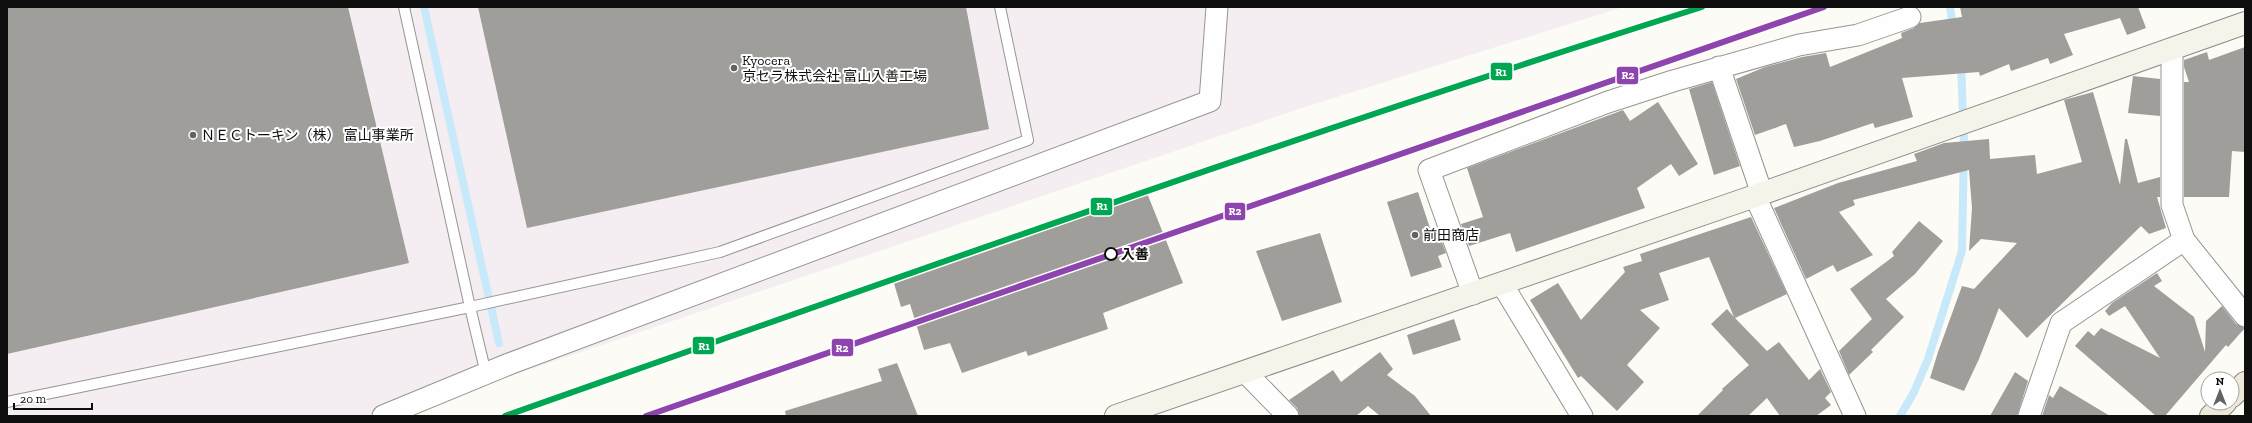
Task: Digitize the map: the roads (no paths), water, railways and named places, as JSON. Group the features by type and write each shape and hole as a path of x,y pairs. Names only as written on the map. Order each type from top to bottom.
{"street":[{"path":"383,416 486,374 1210,101 1217,7"},
{"path":"1473,294 1429,170 1608,102 1719,67 1799,45 1858,35 1910,17"},
{"path":"1116,416 1246,373 1759,195 2245,24"},
{"path":"2172,49 2172,205 2184,240 2245,316"},
{"path":"1719,67 1759,195 1855,416"},
{"path":"2029,416 2061,323 2184,240"},
{"path":"1502,284 1582,416"},
{"path":"1246,373 1288,416"}],"lane":[{"path":"404,7 486,374"},
{"path":"7,402 470,307 720,252 1028,140 1000,7"}],"waterway":[{"path":"424,7 499,343"},
{"path":"1950,7 1953,28"},
{"path":"1900,416 1914,392 1928,359 1962,251 1964,141 1961,63"}],"place":[{"name":"Kyocera 京セラ株式会社 富山入善工場","path":"734,68"},
{"name":"ＮＥＣトーキン（株） 富山事業所","path":"193,135"},
{"name":"前田商店","path":"1415,235"},
{"name":"入善","path":"1111,254"}]}
